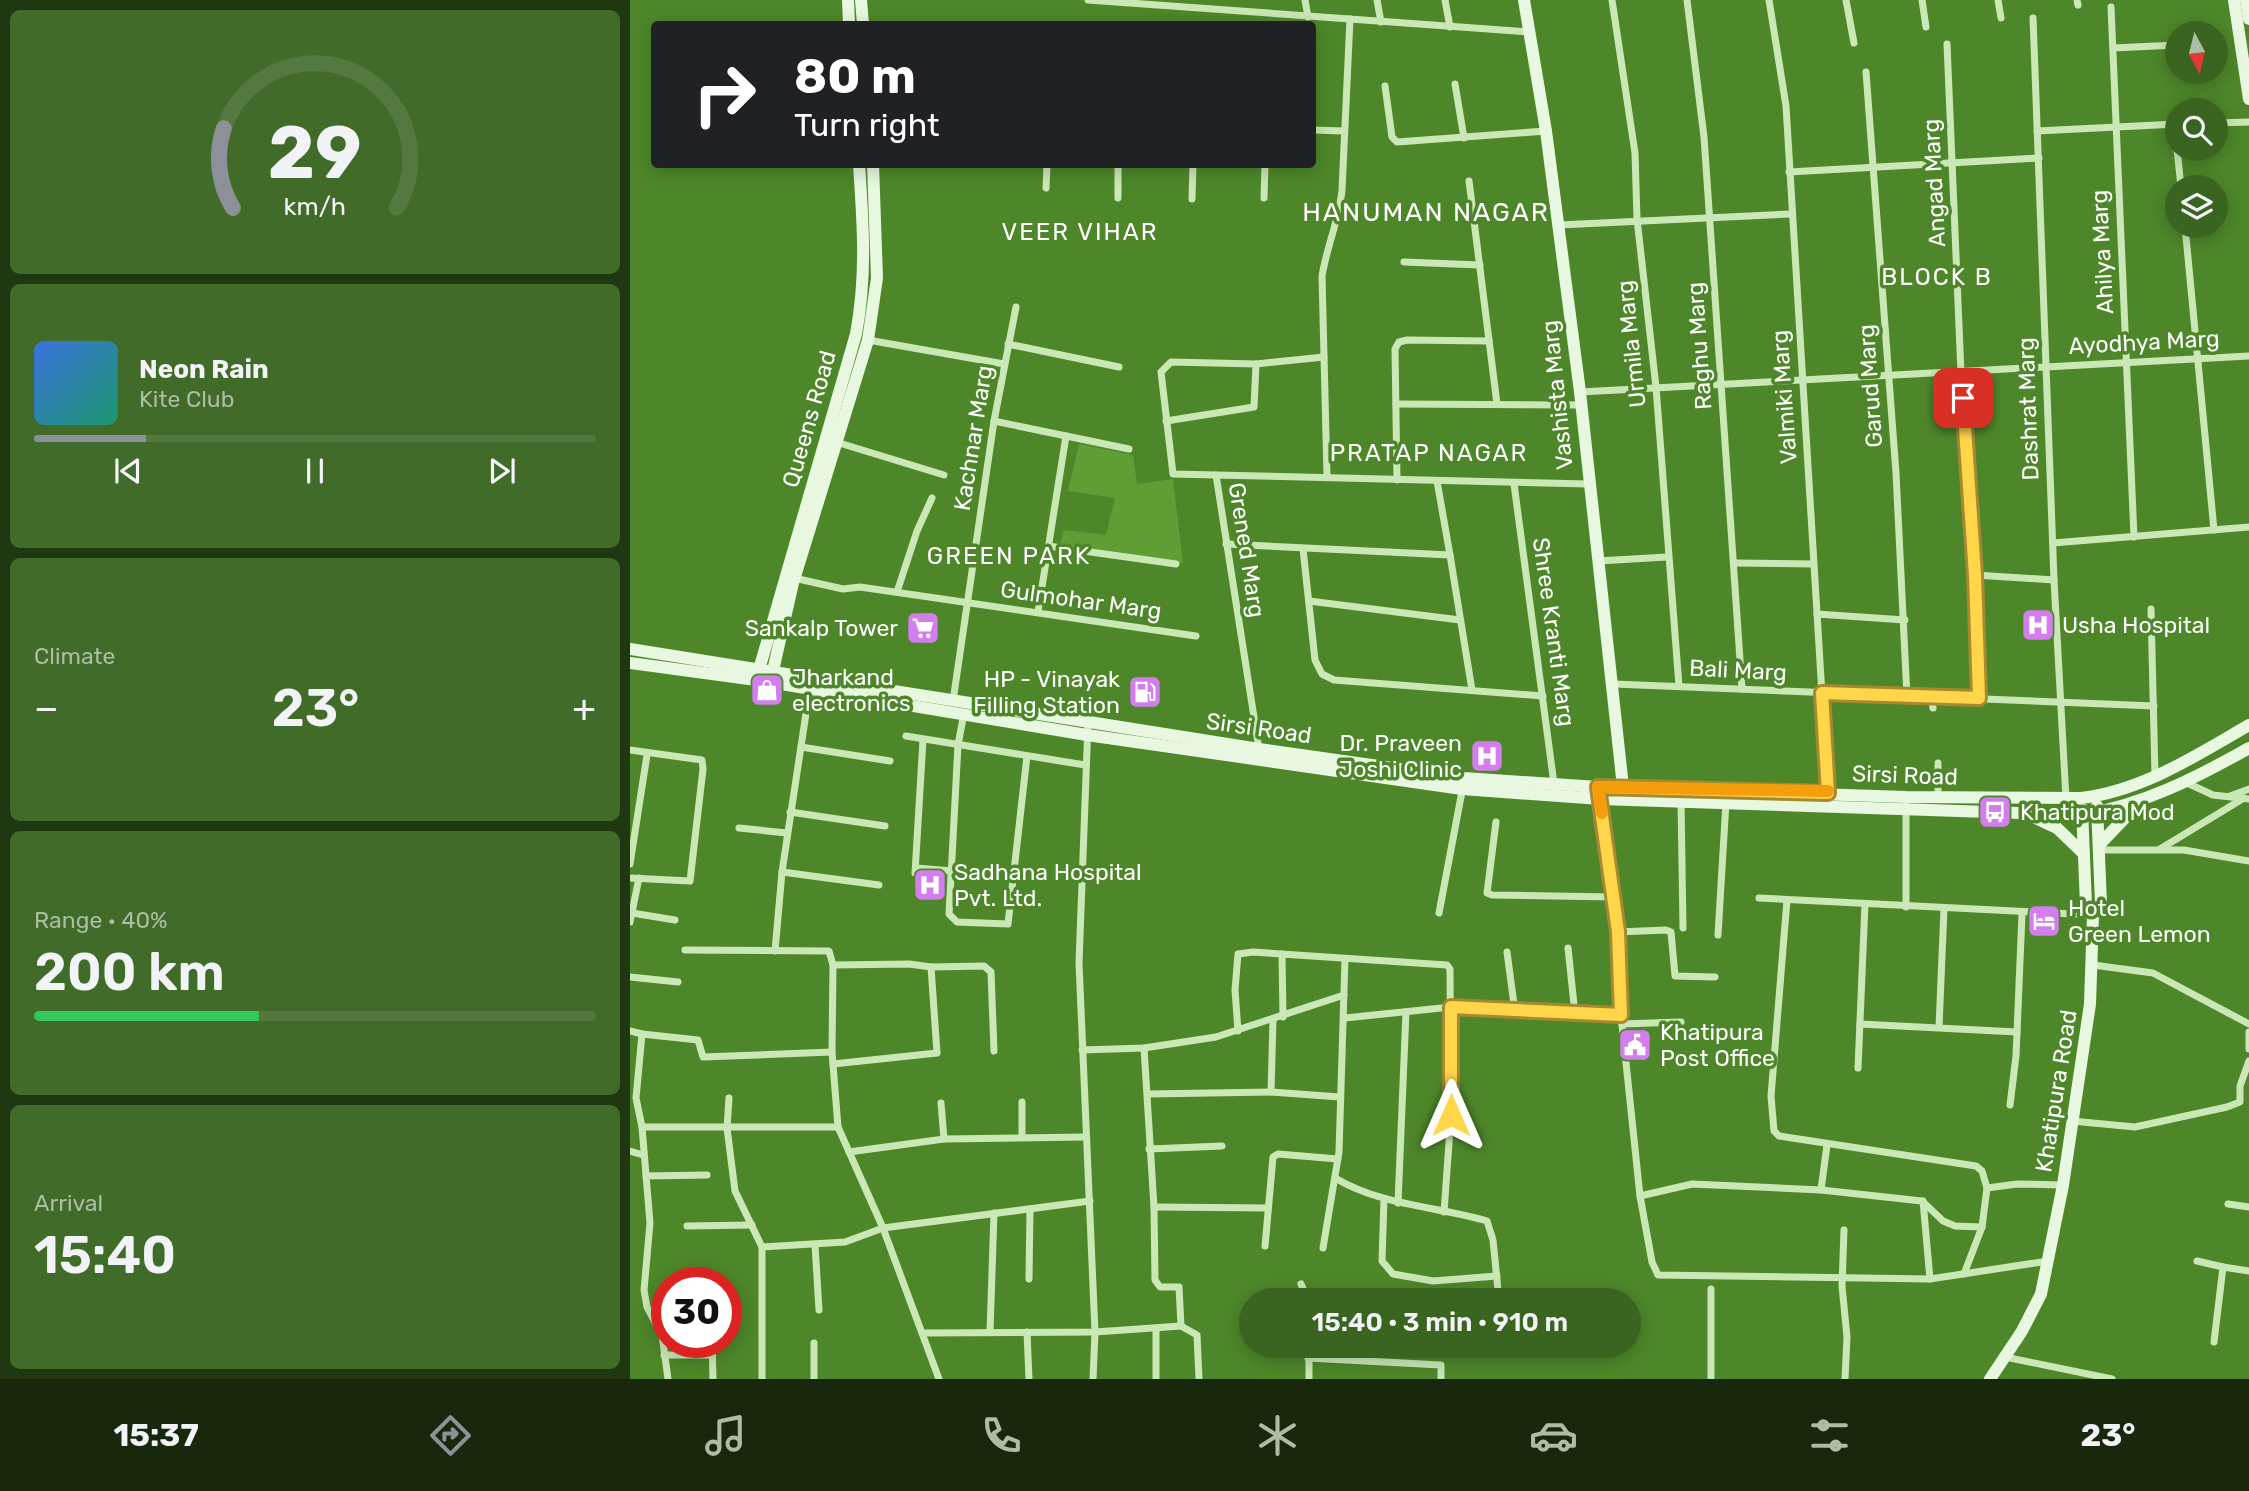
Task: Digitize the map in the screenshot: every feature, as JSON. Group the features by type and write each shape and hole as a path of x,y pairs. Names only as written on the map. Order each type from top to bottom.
{"street":[{"path":"848,0 849,21"},
{"path":"861,0 863,21"},
{"path":"1088,0 1529,32"},
{"path":"1305,0 1308,17"},
{"path":"1377,0 1381,22"},
{"path":"1445,0 1450,26"},
{"name":"Vashista Marg","path":"1524,0 1546,131 1581,398 1588,484 1614,684 1623,787"},
{"name":"Urmila Marg","path":"1612,0 1628,95 1637,219 1656,387 1679,686"},
{"name":"Raghu Marg","path":"1687,0 1700,92 1742,689"},
{"name":"Valmiki Marg","path":"1769,0 1786,106 1828,793"},
{"path":"1846,0 1854,43"},
{"path":"1922,0 1926,27"},
{"path":"1998,0 2001,18"},
{"path":"2234,0 2249,99"},
{"path":"2246,0 2249,19"},
{"name":"Ahilya Marg","path":"2110,7 2134,537"},
{"name":"Dashrat Marg","path":"2033,18 2045,368 2066,799"},
{"path":"1327,476 1322,276 1326,250 1340,212 1350,19"},
{"name":"Angad Marg","path":"1947,44 1979,698"},
{"path":"2113,48 2165,46"},
{"name":"Garud Marg","path":"1866,72 1905,620 1907,697"},
{"path":"1455,84 1464,138"},
{"path":"1385,86 1392,137 1396,142 1546,131"},
{"path":"2228,123 2249,122"},
{"path":"2037,131 2165,126"},
{"path":"1316,130 1344,131"},
{"path":"1789,172 2039,158"},
{"name":"Queens Road","path":"757,674 856,334 863,295 865,254 859,168"},
{"name":"Queens Road","path":"771,676 794,579 868,340 877,278 873,168"},
{"path":"1046,188 1047,168"},
{"path":"1118,168 1118,198"},
{"path":"1192,199 1193,168"},
{"path":"1264,198 1265,168"},
{"path":"1469,181 1497,404"},
{"path":"1559,225 1637,219 1791,214"},
{"path":"2186,238 2214,530"},
{"path":"1404,262 1480,265"},
{"name":"Kachnar Marg","path":"1016,307 994,421 967,603 949,914 953,920 1008,924 1027,756"},
{"path":"868,340 1004,364"},
{"path":"1398,480 1395,349 1399,342 1489,341"},
{"path":"1008,344 1119,367"},
{"name":"Ayodhya Marg","path":"1396,404 1497,404 1581,398 1656,387 1889,377 2249,356"},
{"path":"1216,475 1173,474 1161,372 1171,362 1256,364 1324,357"},
{"path":"1166,421 1254,407 1256,364"},
{"path":"994,421 1129,449"},
{"path":"1038,612 1066,436"},
{"path":"836,442 944,475"},
{"name":"Grened Marg","path":"1259,749 1216,475 1588,484"},
{"path":"1437,481 1472,690"},
{"name":"Shree Kranti Marg","path":"1514,484 1554,784"},
{"path":"897,592 917,531 932,498"},
{"path":"2053,543 2249,527"},
{"path":"1226,544 1450,555"},
{"path":"1048,546 1176,564"},
{"path":"1303,549 1315,660 1322,674 1334,680 1543,696"},
{"path":"1598,561 1667,557"},
{"path":"1735,564 1814,564"},
{"path":"1975,575 2054,580"},
{"name":"Gulmohar Marg","path":"794,579 843,589 860,587 1196,636"},
{"path":"1309,601 1460,620"},
{"path":"2151,609 2155,776"},
{"path":"1817,614 1905,620"},
{"name":"Sirsi Road","path":"630,649 757,674 1088,729 1463,784 1681,801 1906,803 1938,797 2066,799 2097,796 2155,776 2249,725"},
{"name":"Sirsi Road","path":"630,663 757,674"},
{"path":"775,951 787,833 810,682"},
{"name":"Bali Marg","path":"1614,684 2154,706"},
{"path":"1932,697 1933,708"},
{"path":"1088,729 1079,963 1095,1332 1093,1379"},
{"name":"Sirsi Road","path":"1088,729 1259,749 1463,784 1554,784 1599,793 1623,787 1828,793 1906,803 2082,815 2098,813 2187,783 2249,748"},
{"path":"905,736 1085,765"},
{"path":"923,740 915,870 953,871"},
{"path":"800,747 890,761"},
{"path":"630,750 647,755 702,760 703,776 690,881 634,878 630,922"},
{"path":"630,864 633,820 647,755"},
{"path":"1938,763 1938,797"},
{"path":"2187,783 2213,795 2246,799"},
{"path":"1439,913 1463,784"},
{"path":"2229,797 2249,789"},
{"path":"1599,793 1618,932 1621,1019 1640,1196 1652,1262 1658,1275 1930,1279 2048,1261"},
{"name":"Khatipura Road","path":"1990,1379 2022,1331 2041,1294 2063,1185 2093,965 2093,915 2101,904 2097,796"},
{"path":"2081,798 2086,905 2093,915"},
{"path":"2099,847 2143,799"},
{"path":"2158,850 2246,799"},
{"path":"1681,801 1683,928"},
{"path":"1718,935 1726,802"},
{"path":"1906,803 1906,907"},
{"path":"790,812 885,826"},
{"path":"2023,812 2057,828 2084,854"},
{"path":"1496,822 1485,887 1487,893 1614,897"},
{"path":"739,828 787,833"},
{"path":"2099,847 2184,850 2249,861"},
{"path":"782,872 879,885"},
{"path":"1759,898 2022,914 2093,915"},
{"path":"1787,900 1771,1096 1773,1131 1779,1136 1827,1145 1976,1166 1982,1171 1987,1188 1982,1227 1964,1274"},
{"path":"1858,1068 1865,904"},
{"path":"1939,1027 1944,909"},
{"path":"632,913 675,920"},
{"path":"2010,1105 2017,1032 2022,914"},
{"path":"1618,932 1671,932 1675,976 1715,977"},
{"path":"1568,948 1575,1014"},
{"path":"685,950 829,951 833,965 832,1052 838,1128 883,1228 939,1379"},
{"path":"1507,952 1514,1012"},
{"path":"1238,1031 1235,990 1238,954 1442,962 1450,969 1451,1115 1444,1212"},
{"path":"1282,954 1283,1017"},
{"path":"1323,1248 1338,1159 1345,959"},
{"path":"833,965 984,966 991,972 994,1051"},
{"path":"2093,965 2153,973 2249,1024"},
{"path":"833,1064 937,1053 931,967"},
{"path":"630,976 678,982"},
{"path":"1082,1050 1144,1048 1238,1031 1344,995"},
{"path":"1345,1018 1451,1007 1681,1022"},
{"path":"1398,1203 1406,1012"},
{"path":"1271,1092 1273,1020"},
{"path":"1860,1024 2017,1032"},
{"path":"630,1031 698,1040 702,1057 832,1052"},
{"path":"2249,1032 2249,1049"},
{"path":"642,1034 636,1098 642,1126 650,1223 644,1290 651,1314"},
{"path":"1144,1048 1154,1207 1155,1280 1160,1287 1179,1287 1181,1326"},
{"path":"2072,1121 2135,1127 2227,1107 2240,1102 2240,1086 2249,1061"},
{"path":"1148,1094 1271,1092 1340,1097"},
{"path":"729,1098 727,1128 735,1191 762,1247 762,1379"},
{"path":"941,1102 944,1139"},
{"path":"1022,1102 1022,1137"},
{"path":"642,1126 838,1128"},
{"path":"849,1152 944,1139 1085,1137"},
{"path":"1821,1190 1827,1145"},
{"path":"1149,1149 1222,1146"},
{"path":"630,1151 643,1155"},
{"path":"1265,1246 1273,1157 1278,1154 1338,1159"},
{"path":"646,1176 707,1175"},
{"path":"1335,1178 1398,1203 1487,1221 1498,1288"},
{"path":"1640,1196 1692,1184 1821,1190 1922,1201 1943,1221 1955,1226 1982,1227"},
{"path":"1987,1188 2017,1184 2063,1185"},
{"path":"1384,1199 1382,1261 1393,1274 1433,1281 1497,1276"},
{"path":"762,1247 845,1242 883,1228 1090,1201"},
{"path":"1922,1201 1930,1279"},
{"path":"2228,1204 2249,1207"},
{"path":"1154,1207 1268,1208"},
{"path":"1029,1279 1030,1209"},
{"path":"990,1332 994,1213"},
{"path":"687,1226 752,1224"},
{"path":"1844,1230 1843,1277 1847,1337 1845,1379"},
{"path":"815,1245 819,1310"},
{"path":"2197,1261 2249,1271"},
{"path":"2214,1342 2223,1267"},
{"path":"1301,1284 1303,1288"},
{"path":"1711,1289 1712,1379"},
{"path":"922,1333 1095,1332 1181,1326 1197,1335 1199,1379"},
{"path":"1156,1329 1156,1379"},
{"path":"1027,1332 1029,1379"},
{"path":"814,1342 814,1379"},
{"path":"2005,1357 2112,1379"},
{"path":"664,1358 668,1379"},
{"path":"712,1358 713,1379"},
{"path":"1309,1379 1308,1358 1441,1365 1441,1379"}],"green space":[{"path":"1079,444 1133,455 1137,484 1173,479 1183,563 1060,544 1064,530 1106,535 1115,498 1068,491"}],"slow traffic":[{"path":"1602,813 1598,787 1828,791"}],"place":[{"name":"Usha Hospital","path":"2038,625"},
{"name":"Sankalp Tower","path":"923,628"},
{"name":"Jharkand electronics","path":"767,690"},
{"name":"HP - Vinayak Filling Station","path":"1145,692"},
{"name":"Dr. Praveen Joshi Clinic","path":"1487,756"},
{"name":"Khatipura Mod","path":"1995,812"},
{"name":"Sadhana Hospital Pvt. Ltd.","path":"930,885"},
{"name":"Hotel Green Lemon","path":"2044,921"},
{"name":"Khatipura Post Office","path":"1635,1045"}],"district":[{"name":"HANUMAN NAGAR","path":"1426,212"},
{"name":"VEER VIHAR","path":"1080,232"},
{"name":"BLOCK B","path":"1937,277"},
{"name":"PRATAP NAGAR","path":"1429,453"},
{"name":"GREEN PARK","path":"1009,556"}],"route":[{"path":"1451,1115 1451,1007 1590,1016 1621,1015 1618,932 1598,787 1828,793 1822,693 1979,698 1975,575 1963,398"}]}
